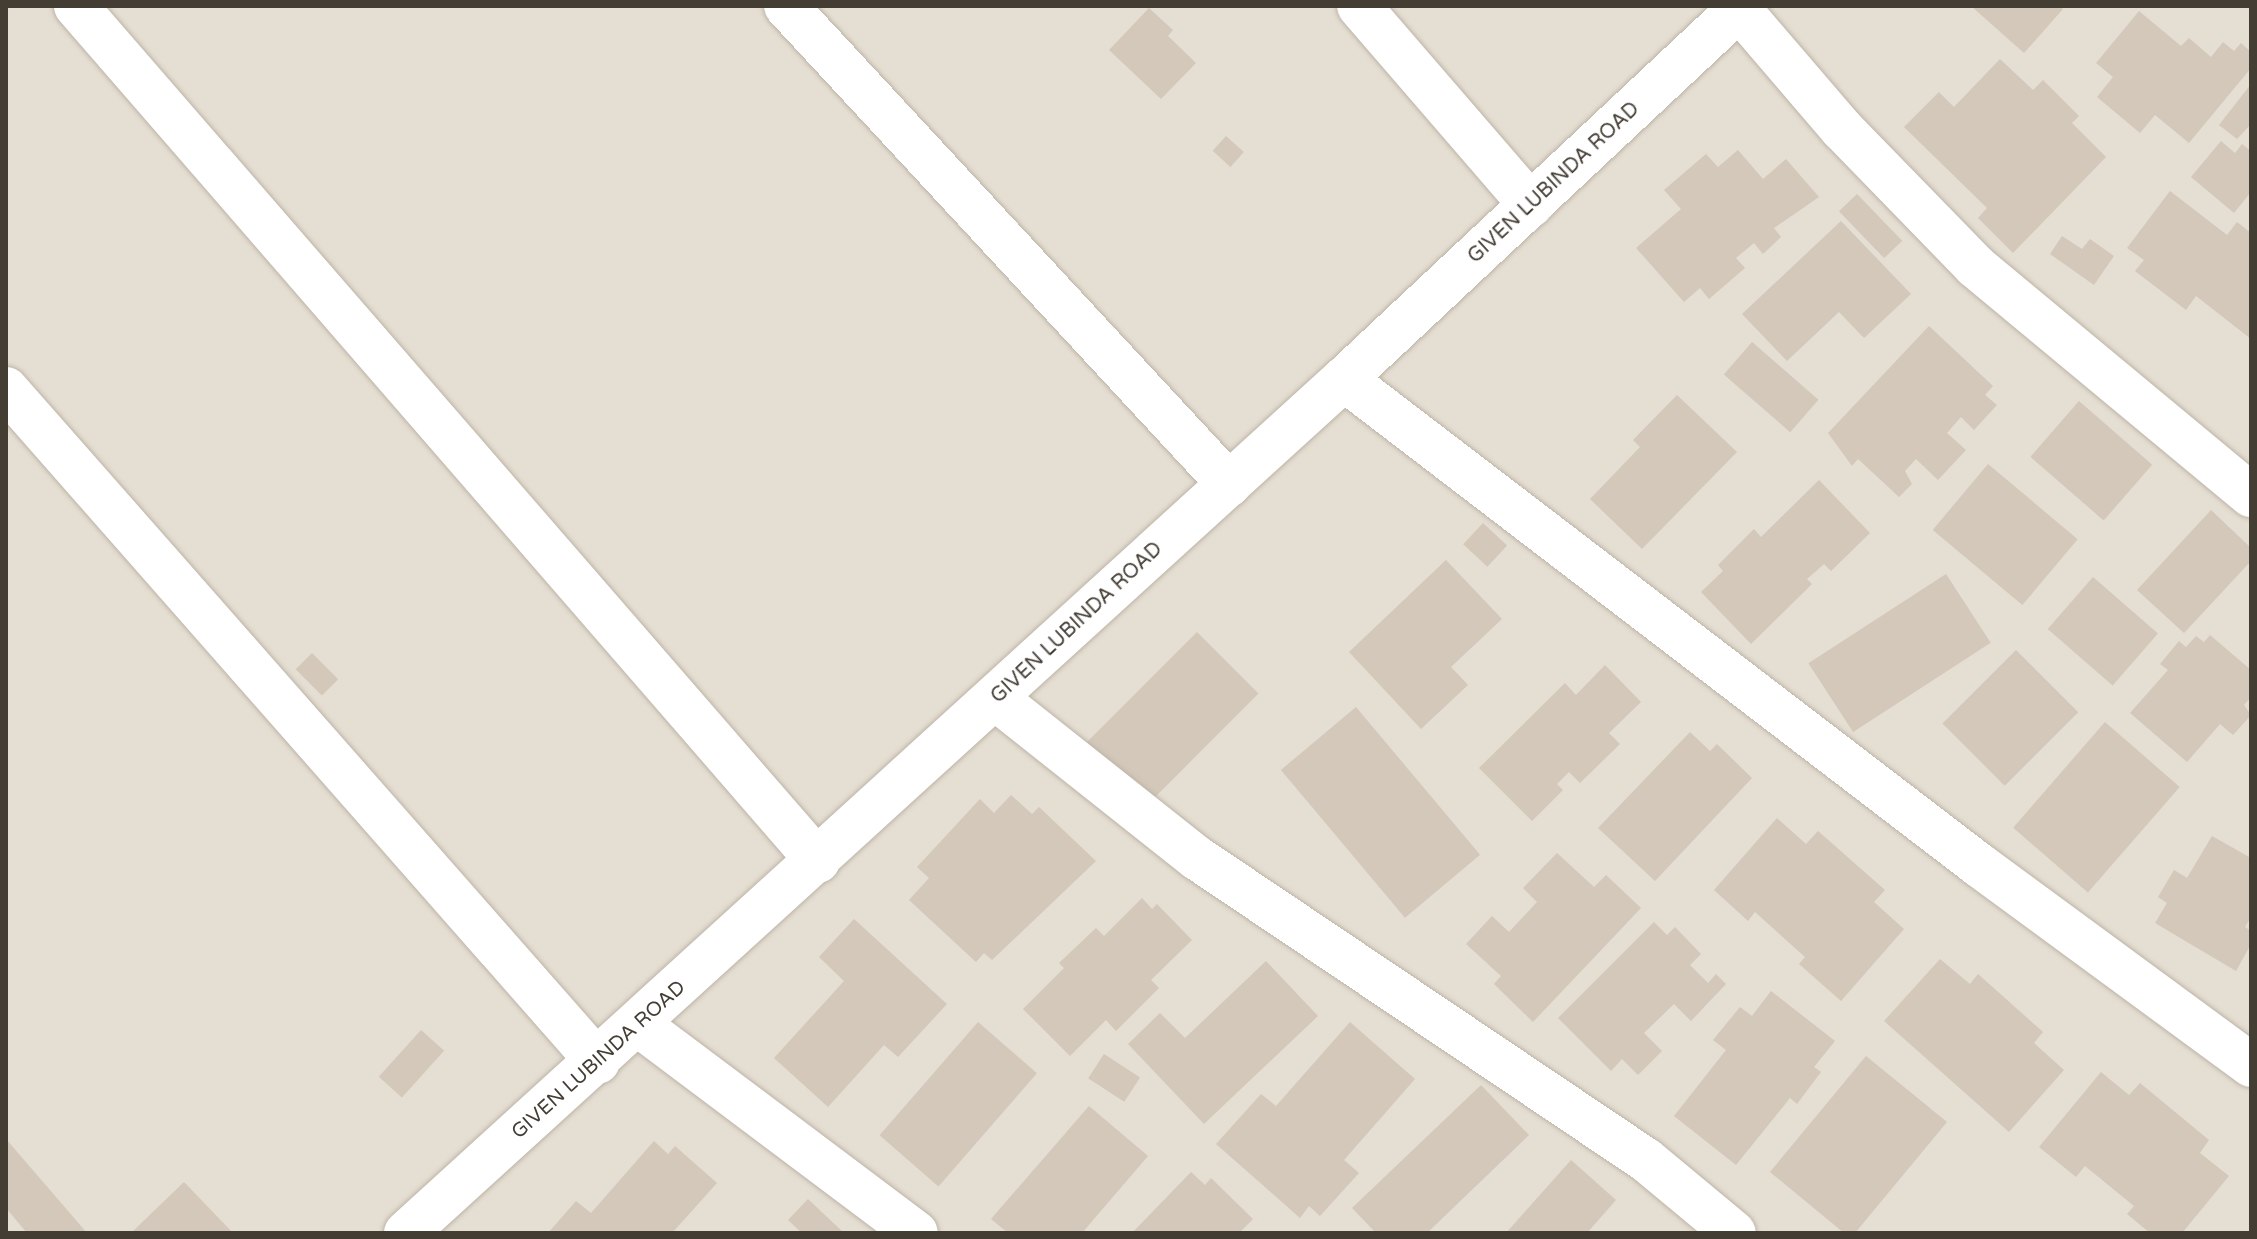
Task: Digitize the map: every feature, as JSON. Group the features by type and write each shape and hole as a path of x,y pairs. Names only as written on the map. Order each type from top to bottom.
{"street":[{"path":"76,6 818,861"},
{"path":"786,6 1229,484"},
{"path":"1359,6 1531,205"},
{"path":"1741,8 1842,129 1975,266 2251,495"},
{"name":"GIVEN LUBINDA ROAD","path":"406,1233 639,1025 1344,379 1741,8"},
{"path":"1344,379 1953,846 2251,1065"},
{"path":"6,389 598,1062"},
{"path":"995,698 1197,858 1646,1160 1734,1233"},
{"path":"639,1025 916,1233"}],"shaded area":[{"path":"6,6 2251,6 2251,1233 6,1233"}],"building":[{"path":"1971,6 2059,6 2063,9 2024,53"},
{"path":"1149,8 1173,30 1168,36 1196,63 1161,99 1109,50"},
{"path":"2139,11 2181,46 2189,38 2211,57 2223,42 2234,51 2241,43 2251,52 2251,68 2189,143 2155,115 2140,133 2097,97 2113,77 2096,63"},
{"path":"2000,59 2033,90 2043,80 2079,116 2072,123 2106,157 2013,253 1978,218 1987,208 1904,127 1939,92 1954,107"},
{"path":"2251,84 2251,124 2237,139 2219,125"},
{"path":"1226,136 1244,152 1230,167 1213,151"},
{"path":"2221,141 2235,153 2242,144 2251,151 2251,192 2234,213 2191,177"},
{"path":"1738,150 1763,179 1786,159 1819,197 1774,228 1781,237 1763,254 1754,243 1736,258 1745,268 1709,299 1700,288 1684,302 1636,248 1681,209 1664,190 1706,154 1718,167"},
{"path":"2170,191 2227,235 2237,222 2251,233 2251,339 2196,296 2186,310 2135,271 2144,260 2127,248"},
{"path":"1857,194 1902,241 1884,258 1839,211"},
{"path":"1841,221 1911,294 1864,338 1839,312 1787,361 1742,314"},
{"path":"2062,236 2082,249 2090,239 2114,256 2094,285 2050,254"},
{"path":"1929,326 1993,386 1985,395 1997,405 1974,430 1961,417 1947,433 1966,450 1938,480 1916,459 1905,471 1912,484 1899,497 1858,459 1852,466 1828,433"},
{"path":"1752,342 1818,400 1790,432 1724,374"},
{"path":"1677,395 1737,452 1642,549 1590,499 1640,447 1633,440"},
{"path":"2079,401 2152,465 2104,520 2030,457"},
{"path":"1988,464 2078,539 2022,605 1933,530"},
{"path":"1819,480 1870,533 1831,571 1824,564 1807,579 1812,584 1751,644 1701,592 1723,571 1718,565 1754,529 1761,537"},
{"path":"2211,510 2251,548 2251,561 2184,633 2137,590"},
{"path":"1483,523 1507,546 1487,567 1463,544"},
{"path":"1446,560 1502,619 1451,667 1468,685 1421,729 1349,652"},
{"path":"1946,574 1991,643 1853,732 1808,663"},
{"path":"2093,577 2158,633 2113,685 2048,629"},
{"path":"1197,632 1259,694 1142,810 1080,749"},
{"path":"2210,635 2251,670 2251,697 2244,705 2251,715 2233,735 2220,724 2187,762 2130,713 2168,670 2160,664 2179,641 2186,647 2196,636 2204,642"},
{"path":"2016,650 2078,712 2005,786 1942,724"},
{"path":"312,653 338,679 322,695 296,669"},
{"path":"1605,665 1641,702 1609,733 1620,744 1580,783 1569,772 1557,784 1563,790 1532,821 1479,768 1565,683 1576,695"},
{"path":"1356,707 1480,855 1405,918 1281,770"},
{"path":"2105,722 2180,787 2088,893 2013,828"},
{"path":"1690,732 1710,751 1717,744 1752,778 1655,881 1598,828"},
{"path":"1011,795 1032,814 1039,807 1096,861 992,960 984,953 976,962 909,900 929,878 917,867 980,799 994,813"},
{"path":"1777,818 1806,844 1818,831 1885,890 1874,902 1904,929 1841,1001 1799,964 1805,957 1755,912 1748,921 1714,890"},
{"path":"2212,836 2251,858 2251,917 2245,927 2251,931 2251,944 2236,971 2155,923 2167,903 2158,897 2174,870 2187,878"},
{"path":"1557,853 1594,887 1606,875 1641,908 1533,1022 1494,984 1501,976 1466,944 1492,916 1509,932 1537,902 1523,888"},
{"path":"1142,898 1152,909 1157,904 1192,940 1151,980 1159,988 1116,1031 1106,1020 1070,1056 1023,1009 1064,968 1059,963 1096,928 1104,936"},
{"path":"854,919 947,1004 898,1057 884,1045 828,1107 774,1058 844,981 819,957"},
{"path":"1654,922 1667,935 1675,927 1701,954 1690,965 1708,983 1716,974 1726,984 1691,1021 1674,1004 1644,1033 1662,1051 1638,1075 1622,1059 1611,1071 1558,1018"},
{"path":"1940,959 1970,984 1978,974 2043,1032 2034,1043 2064,1070 2009,1132 1884,1021"},
{"path":"1266,961 1318,1016 1204,1124 1128,1044 1160,1013 1185,1038"},
{"path":"1771,991 1835,1041 1814,1067 1821,1072 1797,1104 1790,1098 1736,1165 1674,1116 1726,1050 1713,1040 1740,1007 1752,1016"},
{"path":"978,1022 1037,1073 938,1186 880,1135"},
{"path":"1350,1022 1415,1079 1344,1160 1359,1173 1320,1216 1309,1206 1300,1218 1216,1144 1261,1094 1276,1106"},
{"path":"421,1030 444,1051 402,1098 379,1077"},
{"path":"1104,1054 1140,1077 1124,1102 1088,1078"},
{"path":"1866,1056 1947,1122 1855,1233 1844,1233 1770,1172"},
{"path":"2101,1072 2129,1095 2140,1083 2209,1140 2200,1153 2229,1176 2182,1233 2150,1233 2127,1214 2134,1206 2085,1166 2076,1177 2039,1147"},
{"path":"1481,1085 1529,1135 1427,1233 1376,1233 1352,1208"},
{"path":"1089,1106 1148,1156 1082,1233 1008,1233 991,1219"},
{"path":"6,1139 87,1233 27,1233 6,1208"},
{"path":"654,1141 668,1154 675,1146 717,1183 672,1233 548,1233 576,1201 591,1213"},
{"path":"1571,1160 1616,1200 1587,1233 1506,1233"},
{"path":"1191,1172 1205,1185 1211,1178 1253,1219 1239,1233 1132,1233"},
{"path":"184,1182 233,1233 131,1233"},
{"path":"808,1199 844,1233 802,1233 788,1220"}]}
